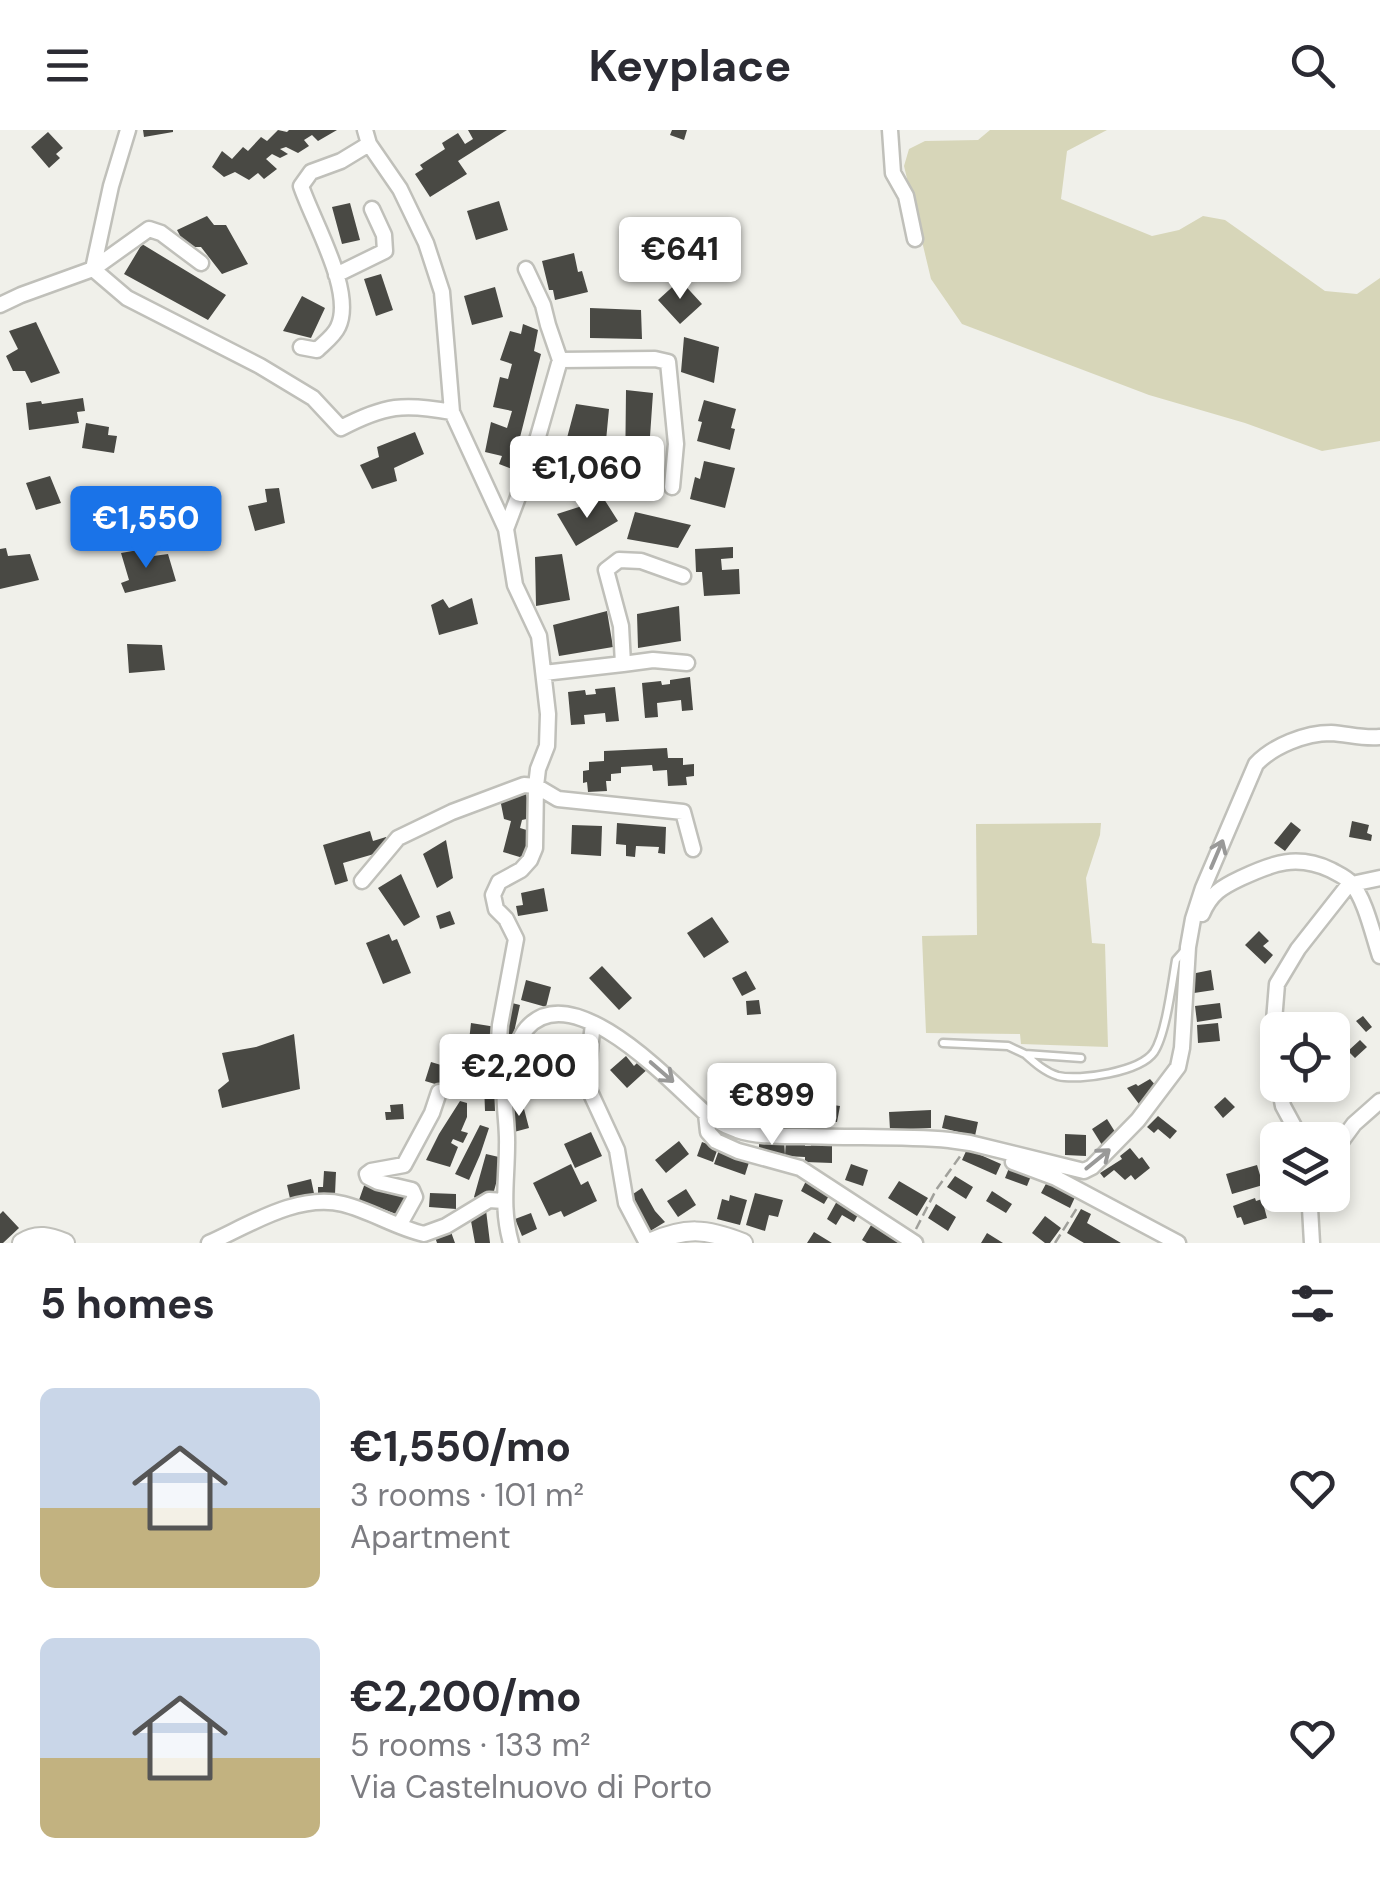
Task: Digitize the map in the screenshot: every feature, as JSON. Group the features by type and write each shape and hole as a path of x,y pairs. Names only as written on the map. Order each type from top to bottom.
{"street":[{"path":"93,269 128,130"},
{"path":"890,130 893,173 906,196 915,239"},
{"path":"301,347 317,350 339,326 344,298 301,186 311,172 341,161 367,137 400,188 426,243 442,292 452,412 506,528 515,585 539,636 544,673 547,746 538,769 534,848 530,860 521,870 498,882 493,895 496,909 516,939 499,1040 507,1069 504,1218 511,1243"},
{"path":"336,275 386,252 384,235 372,209"},
{"path":"0,305 93,269 149,229 201,262"},
{"path":"93,269 127,298 260,366 313,398 341,428 374,411 415,405 452,412"},
{"path":"506,528 529,468 560,360 543,305 526,269"},
{"path":"560,360 668,362 676,444 672,487"},
{"path":"623,664 622,626 606,570 619,560 642,561 683,576"},
{"path":"544,673 654,660 687,663"},
{"path":"507,1069 524,1030 535,1020 570,1016 593,1024 641,1054 706,1114 738,1130 770,1135 918,1138 968,1144 1084,1170 1092,1168 1148,1107 1178,1067 1188,946 1203,888 1256,764 1266,753 1321,733 1380,737"},
{"path":"362,880 398,838 524,785 536,786 558,799 683,812 694,849"},
{"path":"1188,946 1206,904 1221,887 1271,864 1307,861 1352,884 1380,956"},
{"path":"1274,1012 1276,984 1326,910 1352,884 1380,878"},
{"path":"593,1024 586,1083 617,1150 626,1203 648,1243 687,1231 721,1234 743,1243"},
{"path":"400,1224 413,1203 412,1190 378,1182 367,1174 404,1165 439,1092"},
{"path":"1350,1129 1380,1101"},
{"path":"706,1114 708,1132 716,1141 800,1168 912,1242"},
{"path":"968,1144 1056,1178 1178,1243"},
{"path":"209,1243 283,1210 316,1201 340,1203 424,1234 446,1226 488,1200 504,1201"},
{"path":"1312,1212 1312,1243"},
{"path":"22,1243 47,1236 65,1243"}],"lane":[{"path":"944,1043 1008,1046 1058,1076 1084,1078 1113,1072 1150,1057 1160,1039 1176,960 1188,946"},
{"path":"1025,1054 1081,1058"}],"path":[{"path":"912,1242 936,1190 968,1144"},
{"path":"1054,1243 1086,1194"}],"green space":[{"path":"990,130 1107,130 1067,151 1061,199 1152,236 1179,230 1203,216 1225,220 1325,291 1357,294 1380,278 1380,441 1322,451 1149,395 962,324 931,279 904,166 909,149 925,141 978,140"},
{"path":"1101,823 1086,878 1092,943 1105,944 1108,1047 1021,1044 1020,1034 926,1033 922,936 977,935 976,824"}],"building":[{"path":"143,130 173,130 173,132 144,137"},
{"path":"278,130 337,130 318,141 312,135 304,140 309,146 298,153 286,147 280,149 288,154 280,158 272,154 266,159 277,169 264,179 258,173 249,180 235,172 224,177 212,167 222,151 232,159 243,147 248,151 261,137 267,141"},
{"path":"468,130 507,130 458,161 467,174 430,197 415,174 423,169 420,165 445,149 442,143 458,133 465,144 473,139"},
{"path":"672,130 687,130 684,140 670,135"},
{"path":"48,132 63,148 56,154 60,158 49,168 31,147"},
{"path":"499,201 508,230 476,240 467,211"},
{"path":"350,203 360,240 342,244 332,207"},
{"path":"207,216 214,225 226,225 248,264 222,274 201,247 186,247 177,230"},
{"path":"142,244 226,295 208,320 124,274"},
{"path":"574,253 588,292 555,300 542,261"},
{"path":"381,274 393,310 376,316 364,279"},
{"path":"680,280 702,304 680,324 658,300"},
{"path":"495,287 503,317 472,325 464,296"},
{"path":"302,296 325,308 311,338 283,331"},
{"path":"590,308 641,310 642,339 590,338"},
{"path":"36,322 60,373 31,383 25,371 13,371 6,356 18,349 9,331"},
{"path":"523,324 538,330 534,351 541,354 512,469 499,464 502,456 485,452 491,422 507,428 512,411 493,407 500,377 508,379 512,364 500,360 510,331 521,334"},
{"path":"684,337 719,347 714,383 681,372"},
{"path":"626,390 653,393 647,480 625,480"},
{"path":"83,398 85,411 77,412 79,423 29,430 26,403"},
{"path":"704,400 736,409 730,450 697,441"},
{"path":"576,404 609,409 602,483 555,483"},
{"path":"86,423 109,427 108,435 117,436 114,453 82,448"},
{"path":"415,432 424,454 394,468 397,481 372,489 360,465 379,457 377,447"},
{"path":"704,461 735,468 725,508 690,499"},
{"path":"50,476 61,503 36,510 26,483"},
{"path":"279,488 285,523 255,531 248,506 267,502 265,489"},
{"path":"604,499 618,521 576,546 557,514"},
{"path":"635,512 691,525 678,548 627,539"},
{"path":"733,547 733,558 721,559 722,570 739,569 740,594 704,596 702,572 696,572 695,549"},
{"path":"6,548 8,556 30,554 39,580 0,589 0,549"},
{"path":"144,549 146,557 168,554 176,581 125,593 121,583 129,580 121,553"},
{"path":"562,554 570,600 536,606 535,557"},
{"path":"472,598 478,624 439,635 431,605 443,599 449,608"},
{"path":"679,606 681,641 638,648 637,614"},
{"path":"607,611 613,647 559,656 553,625"},
{"path":"127,644 162,645 165,670 129,673"},
{"path":"690,677 693,710 682,711 681,700 657,703 658,717 645,718 642,683 670,684 670,680"},
{"path":"615,687 619,721 606,722 605,713 584,715 585,724 571,725 568,692 585,690 586,695 596,694 595,689"},
{"path":"667,748 668,758 683,758 683,765 694,764 694,776 686,777 687,785 668,786 667,770 653,771 652,765 621,767 621,773 611,774 611,781 606,781 607,791 588,792 587,782 583,783 583,771 589,770 589,762 604,761 604,751"},
{"path":"526,793 531,818 522,820 520,828 530,831 523,858 503,852 511,821 504,819 500,799"},
{"path":"1352,821 1369,825 1371,841 1349,837"},
{"path":"1291,822 1301,830 1285,851 1274,843"},
{"path":"617,823 666,827 665,854 658,853 659,847 636,846 635,857 626,856 626,845 616,844"},
{"path":"572,825 602,826 601,856 571,854"},
{"path":"370,831 373,841 386,837 387,843 374,854 343,863 348,881 335,885 323,845"},
{"path":"446,840 453,878 437,888 423,854"},
{"path":"401,874 420,917 404,926 378,888"},
{"path":"544,888 548,911 518,916 516,906 523,905 521,893"},
{"path":"450,911 455,924 440,929 436,916"},
{"path":"712,917 729,942 704,958 687,933"},
{"path":"1259,931 1269,941 1263,946 1273,955 1265,964 1245,945"},
{"path":"389,934 392,941 397,939 411,973 383,984 366,943"},
{"path":"602,966 632,998 619,1010 589,978"},
{"path":"1211,970 1214,990 1194,993 1191,974"},
{"path":"746,971 756,989 742,996 732,978"},
{"path":"526,980 551,987 546,1007 521,1000"},
{"path":"759,1000 761,1014 747,1015 746,1001"},
{"path":"508,1002 520,1005 511,1046 502,1043"},
{"path":"1220,1003 1222,1018 1197,1022 1195,1006"},
{"path":"1363,1016 1372,1027 1366,1032 1356,1021"},
{"path":"471,1023 496,1027 488,1077 474,1075 479,1042 469,1041"},
{"path":"1218,1023 1220,1041 1198,1043 1197,1025"},
{"path":"294,1034 300,1089 222,1108 218,1090 229,1081 222,1053"},
{"path":"1360,1040 1367,1047 1355,1058 1350,1049"},
{"path":"626,1056 634,1066 642,1058 650,1067 627,1088 610,1070"},
{"path":"443,1059 453,1063 445,1087 425,1081 431,1062 441,1065"},
{"path":"1150,1079 1157,1087 1139,1104 1127,1088"},
{"path":"484,1084 494,1084 495,1111 485,1111"},
{"path":"1225,1097 1235,1107 1223,1118 1214,1107"},
{"path":"460,1101 467,1103 461,1131 468,1133 463,1143 453,1139 451,1143 458,1147 450,1167 426,1160 439,1134"},
{"path":"813,1102 840,1106 837,1122 813,1121"},
{"path":"403,1104 404,1119 386,1120 385,1112 391,1112 390,1105"},
{"path":"523,1105 529,1128 514,1132 508,1110"},
{"path":"931,1110 931,1128 890,1130 889,1112"},
{"path":"945,1115 978,1122 975,1136 942,1128"},
{"path":"1158,1116 1177,1131 1170,1139 1158,1129 1154,1133 1147,1127"},
{"path":"1107,1119 1117,1135 1102,1145 1092,1129"},
{"path":"480,1125 489,1128 469,1180 455,1174"},
{"path":"591,1132 602,1156 575,1168 564,1144"},
{"path":"1065,1134 1086,1135 1086,1156 1065,1155"},
{"path":"784,1139 785,1156 759,1157 759,1140"},
{"path":"786,1139 805,1140 805,1146 811,1146 811,1140 832,1141 832,1163 785,1156"},
{"path":"679,1141 689,1154 666,1173 655,1160"},
{"path":"702,1142 718,1148 713,1162 697,1156"},
{"path":"720,1147 751,1156 745,1175 714,1164"},
{"path":"1130,1148 1150,1168 1135,1180 1131,1175 1125,1180 1114,1170 1104,1178 1100,1173 1122,1159 1120,1156"},
{"path":"967,1149 1001,1164 996,1175 962,1160"},
{"path":"486,1154 503,1158 494,1191 477,1200 474,1197"},
{"path":"571,1164 581,1185 588,1181 597,1201 564,1217 561,1211 549,1216 533,1183"},
{"path":"851,1164 868,1170 863,1186 845,1180"},
{"path":"1257,1165 1260,1186 1232,1194 1226,1174"},
{"path":"1009,1168 1031,1176 1027,1186 1005,1178"},
{"path":"324,1171 336,1172 335,1194 318,1193 318,1187 323,1187"},
{"path":"955,1176 973,1187 966,1199 947,1187"},
{"path":"311,1179 315,1198 291,1203 287,1185"},
{"path":"1048,1180 1076,1195 1070,1208 1041,1193"},
{"path":"806,1181 830,1194 824,1204 801,1191"},
{"path":"899,1181 928,1198 917,1216 888,1198"},
{"path":"365,1183 412,1194 404,1217 359,1200"},
{"path":"642,1188 665,1222 647,1233 630,1196"},
{"path":"686,1189 696,1205 678,1217 667,1201"},
{"path":"992,1191 1012,1204 1006,1213 986,1201"},
{"path":"430,1193 456,1194 456,1209 429,1207"},
{"path":"755,1193 783,1200 778,1217 769,1215 765,1231 746,1225"},
{"path":"730,1195 747,1200 740,1225 717,1219 722,1199 729,1201"},
{"path":"1260,1200 1260,1212 1265,1212 1267,1218 1244,1225 1233,1206"},
{"path":"837,1201 859,1213 854,1222 842,1215 836,1225 827,1219"},
{"path":"936,1204 956,1217 948,1231 928,1218"},
{"path":"1081,1209 1091,1214 1087,1223 1121,1243 1084,1243 1067,1233"},
{"path":"486,1210 490,1243 475,1243 471,1221"},
{"path":"3,1211 19,1228 0,1243 0,1214"},
{"path":"531,1213 537,1229 522,1236 515,1219"},
{"path":"1045,1216 1061,1228 1050,1243 1032,1233"},
{"path":"873,1222 909,1243 867,1243 862,1240"},
{"path":"451,1232 455,1243 437,1243 435,1237"},
{"path":"814,1232 832,1243 807,1243"},
{"path":"987,1233 1003,1243 981,1243"}]}
